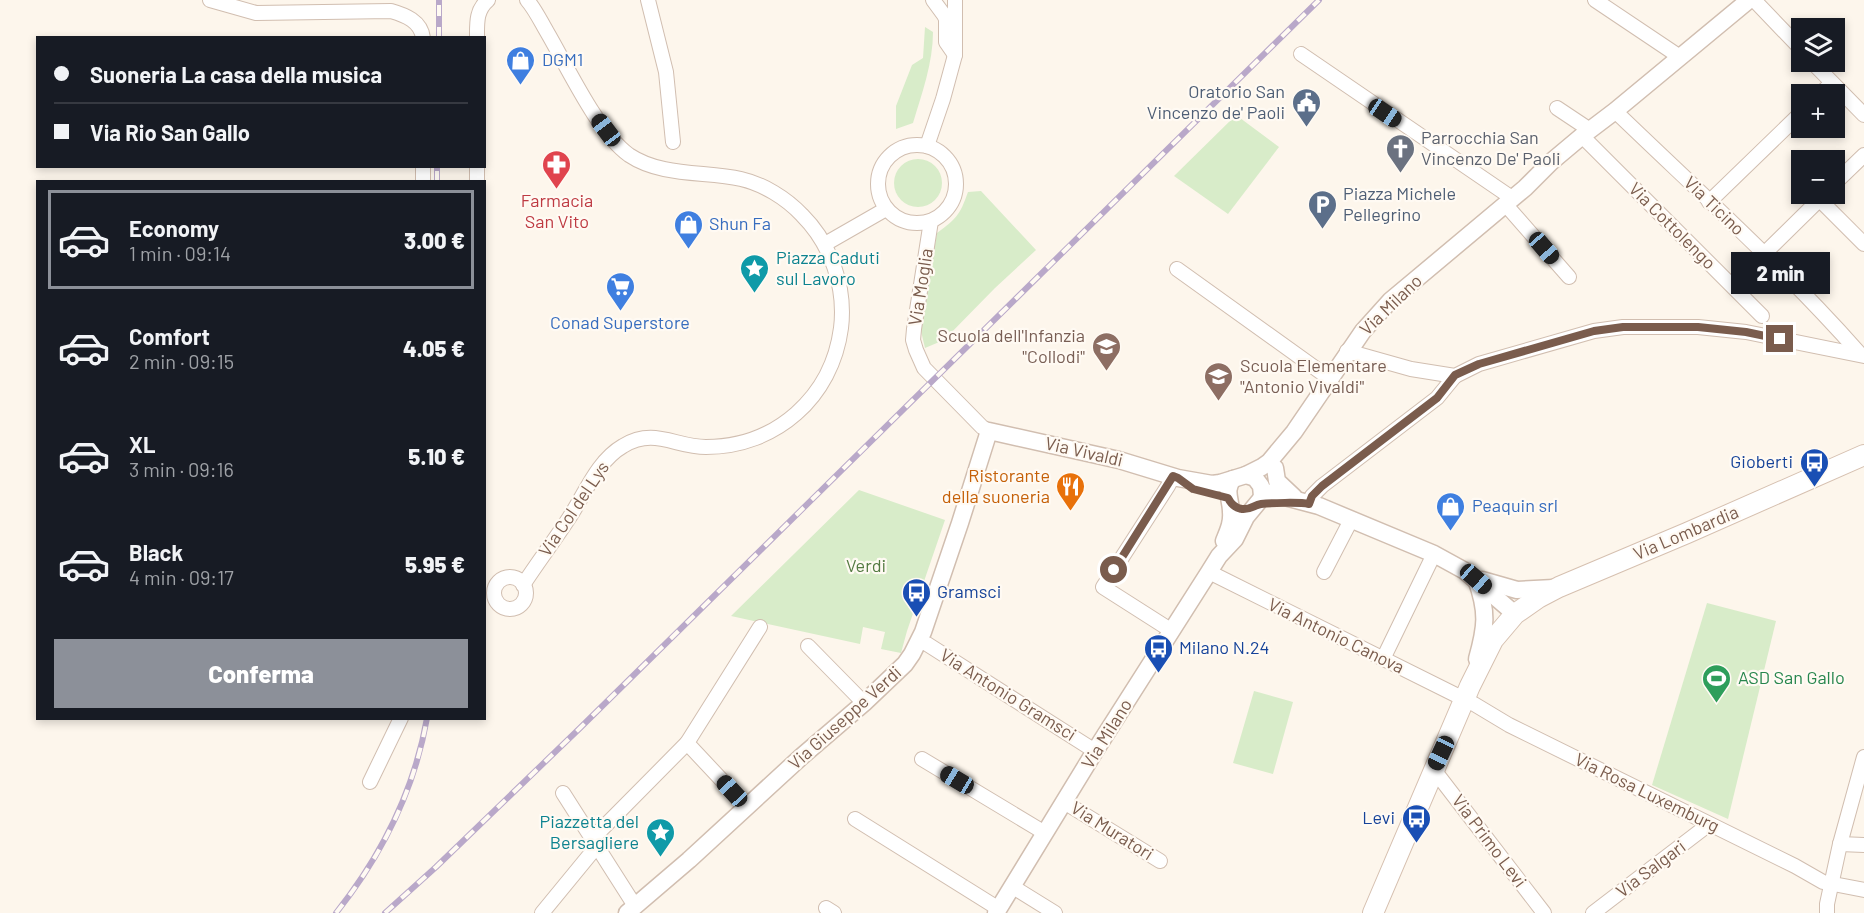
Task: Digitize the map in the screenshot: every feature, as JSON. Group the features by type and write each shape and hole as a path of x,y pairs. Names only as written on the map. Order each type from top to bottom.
{"main road":[{"name":"Via Lombardia","path":"1373,913 1467,692 1493,640 1515,614 1559,587 1863,456"}],"street":[{"path":"210,0 256,13 391,11 413,20 423,36"},
{"path":"477,36 478,15 488,0"},
{"name":"Via Col del Lys","path":"523,585 573,512 595,474 610,455 634,440 646,437 696,446 746,441 771,431 806,405 820,385 833,359 842,320 842,306 833,262 825,244 803,215 781,197 740,179 672,170 632,157 616,143 603,125 527,0"},
{"path":"648,0 666,72 673,142"},
{"path":"933,0 946,19 946,42 955,55"},
{"path":"927,146 955,55 955,0"},
{"path":"1595,0 1680,57"},
{"name":"Via Milano","path":"997,911 1219,556 1235,539 1294,432 1347,351 1369,323 1390,301 1586,133 1616,111 1749,0"},
{"path":"1754,0 1791,39"},
{"path":"1301,54 1509,201 1569,277"},
{"path":"1822,72 1864,115"},
{"path":"1557,108 1586,133"},
{"name":"Via Ticino","path":"1616,111 1764,254 1862,355"},
{"path":"1709,202 1791,123"},
{"name":"Via Cottolengo","path":"1586,133 1762,316"},
{"path":"825,244 886,209 877,186 879,174 884,163 892,154 915,145 927,146 938,151 948,160 954,170 955,195 950,206 930,221"},
{"path":"1845,173 1864,155"},
{"path":"1764,254 1814,204"},
{"path":"1829,204 1864,244"},
{"name":"Via Moglia","path":"886,209 895,217 907,222 930,221 913,340 924,368 982,427 989,431"},
{"path":"1177,269 1329,378"},
{"path":"1305,503 1322,486 1437,398 1455,375 1479,364 1594,331 1623,327 1698,327 1746,332 1862,355"},
{"path":"1347,351 1411,369 1455,375"},
{"name":"Via Vivaldi","path":"989,431 1119,460 1175,477 1212,484 1240,477"},
{"name":"Via Giuseppe Verdi","path":"631,911 905,664 919,641 960,524 989,431"},
{"name":"Via Milano","path":"1219,556 1231,522 1228,489 1240,477 1269,462 1294,432"},
{"path":"1275,468 1277,481 1282,487 1305,503"},
{"path":"1172,631 1103,586 1175,477"},
{"name":"Via Vivaldi","path":"1175,477 1193,489 1230,500"},
{"path":"1240,477 1255,478 1258,497"},
{"path":"1258,497 1305,503 1434,554 1476,579 1515,614"},
{"path":"1230,500 1244,510 1258,497"},
{"path":"1324,572 1351,520"},
{"path":"1383,659 1434,554"},
{"name":"Via Antonio Canova","path":"1209,572 1383,659 1467,692"},
{"name":"Via Col del Lys","path":"505,578 515,578 523,585 524,600 512,609 501,607 489,591 505,578"},
{"path":"1476,579 1517,590 1559,587"},
{"path":"1467,692 1486,620 1476,579"},
{"path":"542,913 595,842 687,743 759,627"},
{"name":"Via Antonio Gramsci","path":"919,641 1095,751"},
{"path":"808,646 864,703"},
{"name":"Via Rosa Luxemburg","path":"1467,692 1509,725 1708,825 1795,866 1823,882 1864,890"},
{"path":"370,782 399,720"},
{"path":"687,743 747,807"},
{"path":"1827,913 1830,884 1864,758"},
{"path":"921,759 1045,833"},
{"name":"Via Primo Levi","path":"1434,770 1544,913"},
{"path":"563,793 595,842 631,911"},
{"name":"Via Muratori","path":"1064,802 1160,861"},
{"path":"855,819 997,911"},
{"name":"Via Salgari","path":"1593,913 1708,825"},
{"path":"1840,844 1864,845"},
{"path":"1012,886 1055,913"}],"green space":[{"path":"925,27 933,32 929,67 923,89 913,123 896,129 896,106 912,65 923,58"},
{"path":"1236,115 1279,147 1228,214 1174,176"},
{"path":"913,159 923,159 935,166 942,178 942,188 935,200 923,207 913,207 898,196 894,188 894,178 905,163"},
{"path":"981,191 1036,250 944,340 925,348 920,327 937,233 957,216 968,192"},
{"name":"Verdi","path":"859,490 945,520 901,653 881,649 885,632 863,627 860,644 731,616"},
{"name":"ASD San Gallo","path":"1707,603 1776,621 1728,819 1652,785"},
{"path":"1254,691 1293,702 1273,774 1233,763"}],"railway":[{"path":"439,0 439,36"},
{"path":"385,913 580,728 1319,0"},
{"path":"437,168 437,180"},
{"path":"336,913 368,868 394,822 414,772 427,720"}],"place":[{"name":"DGM1","path":"521,86"},
{"name":"Oratorio San Vincenzo de' Paoli","path":"1306,128"},
{"name":"Parrocchia San Vincenzo De' Paoli","path":"1400,174"},
{"name":"Farmacia San Vito","path":"557,190"},
{"name":"Piazza Michele Pellegrino","path":"1322,230"},
{"name":"Shun Fa","path":"688,250"},
{"name":"Piazza Caduti sul Lavoro","path":"755,294"},
{"name":"Conad Superstore","path":"620,312"},
{"name":"Scuola dell'Infanzia \"Collodi\"","path":"1106,372"},
{"name":"Scuola Elementare \"Antonio Vivaldi\"","path":"1219,402"},
{"name":"Gioberti","path":"1814,488"},
{"name":"Ristorante della suoneria","path":"1071,512"},
{"name":"Peaquin srl","path":"1451,532"},
{"name":"Gramsci","path":"916,618"},
{"name":"Milano N.24","path":"1158,674"},
{"name":"ASD San Gallo","path":"1717,704"},
{"name":"Levi","path":"1416,844"},
{"name":"Piazzetta del Bersagliere","path":"660,858"}],"route":[{"path":"1114,570 1173,476 1193,489 1228,498 1235,507 1244,510 1257,504 1309,504 1312,496 1322,486 1437,398 1455,375 1479,364 1594,331 1623,327 1698,327 1746,332 1780,339"}]}
